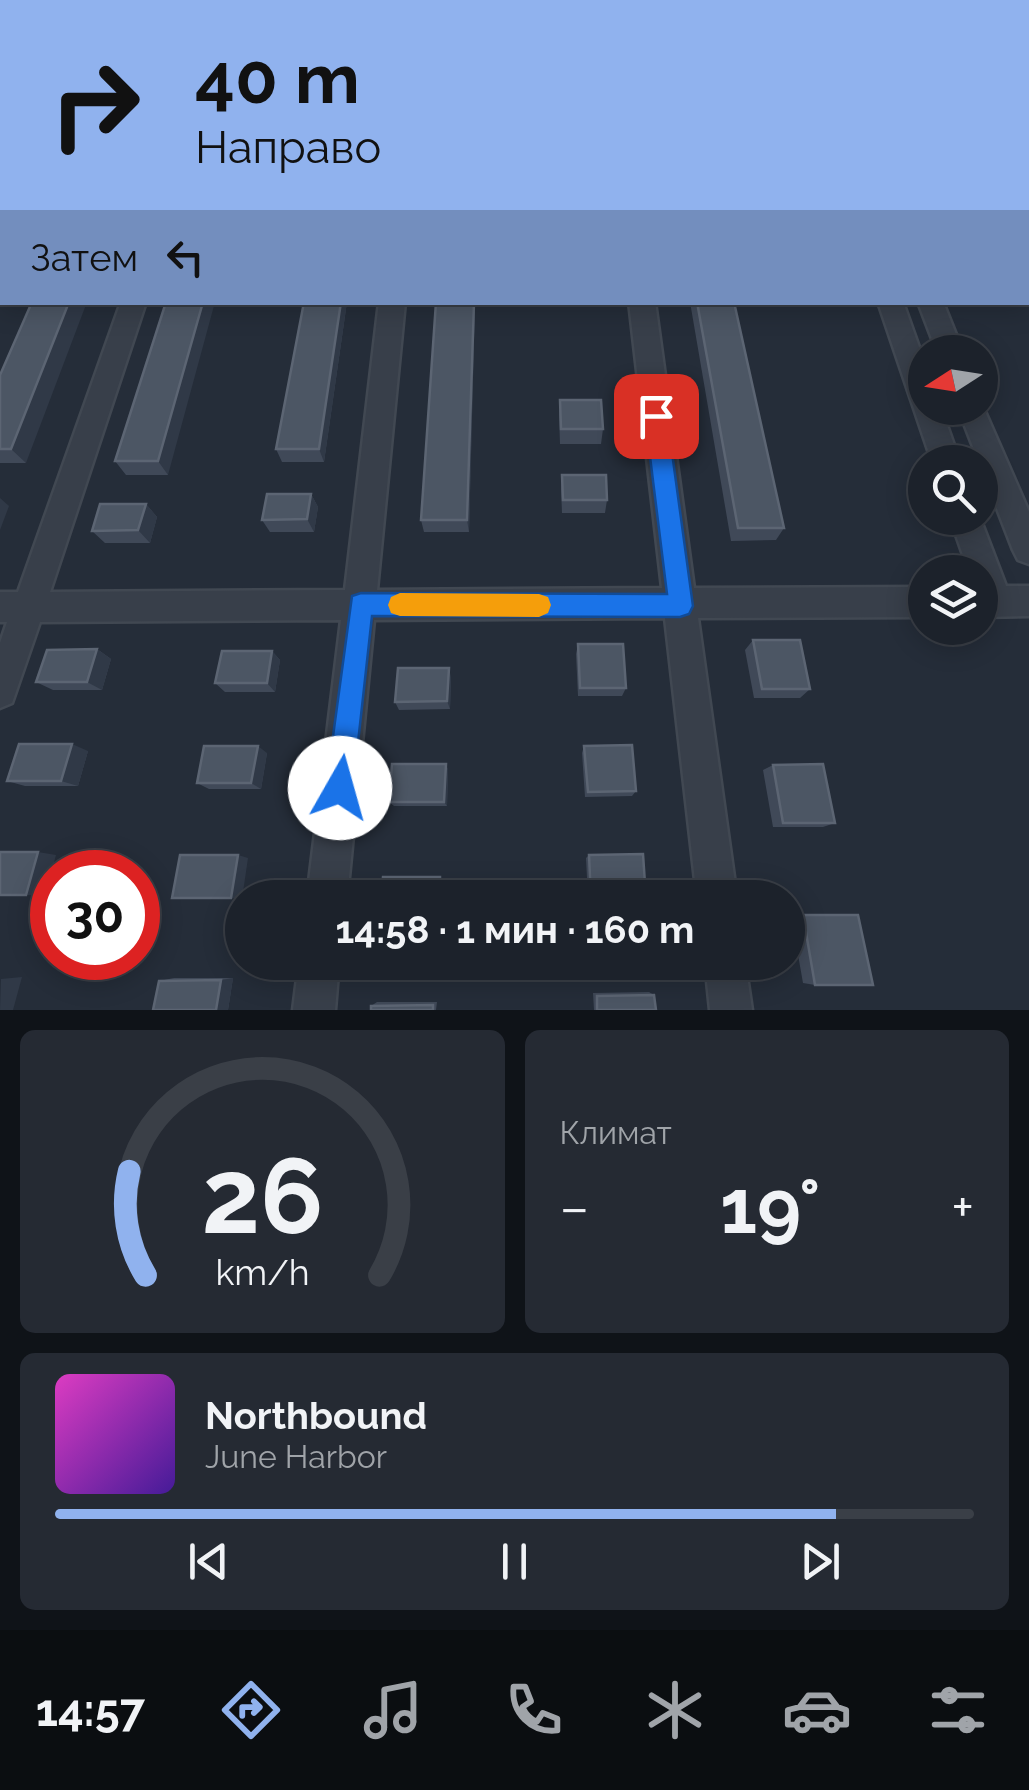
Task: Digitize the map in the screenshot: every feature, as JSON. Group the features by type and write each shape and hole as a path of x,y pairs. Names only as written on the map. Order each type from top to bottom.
{"street":[{"path":"0,690 15,607 133,305"},
{"path":"329,880 392,305"},
{"path":"642,305 715,880"},
{"path":"891,305 908,354"},
{"path":"931,305 943,335"},
{"path":"979,425 1029,550"},
{"path":"998,602 1029,601"},
{"path":"15,607 908,602"},
{"path":"314,1010 317,980"},
{"path":"727,980 731,1010"}],"building":[{"path":"31,305 68,305 11,449 0,449 0,375"},
{"path":"165,305 202,305 158,461 115,461"},
{"path":"303,305 341,305 319,449 276,449"},
{"path":"436,305 474,305 467,520 421,520"},
{"path":"698,305 735,305 784,528 738,528"},
{"path":"560,400 601,400 603,429 561,429"},
{"path":"562,475 606,475 607,500 563,500"},
{"path":"267,494 311,494 307,519 262,520"},
{"path":"100,504 146,504 138,530 92,531"},
{"path":"753,640 800,640 810,689 762,689"},
{"path":"578,644 623,644 626,688 580,688"},
{"path":"97,649 87,682 36,682 47,650"},
{"path":"222,651 272,651 267,683 215,683"},
{"path":"398,668 449,668 447,701 395,702"},
{"path":"19,744 72,744 61,781 7,781"},
{"path":"632,745 636,791 588,792 584,746"},
{"path":"204,746 258,746 251,783 197,783"},
{"path":"392,764 446,764 444,802 389,802"},
{"path":"823,764 835,823 783,823 773,765"},
{"path":"0,852 30,852 26,895 0,895"},
{"path":"643,854 645,880 590,880 589,855"},
{"path":"180,855 238,855 234,880 225,880 225,898 172,898"},
{"path":"383,877 440,877 440,880 383,880"},
{"path":"805,915 858,915 873,985 815,985"},
{"path":"221,980 216,1010 153,1010 159,981"},
{"path":"654,995 656,1010 597,1010 597,996"},
{"path":"433,1005 433,1010 371,1010 371,1006"}],"slow traffic":[{"path":"400,605 539,605"}],"route":[{"path":"340,788 361,604 680,606 656,416"}]}
